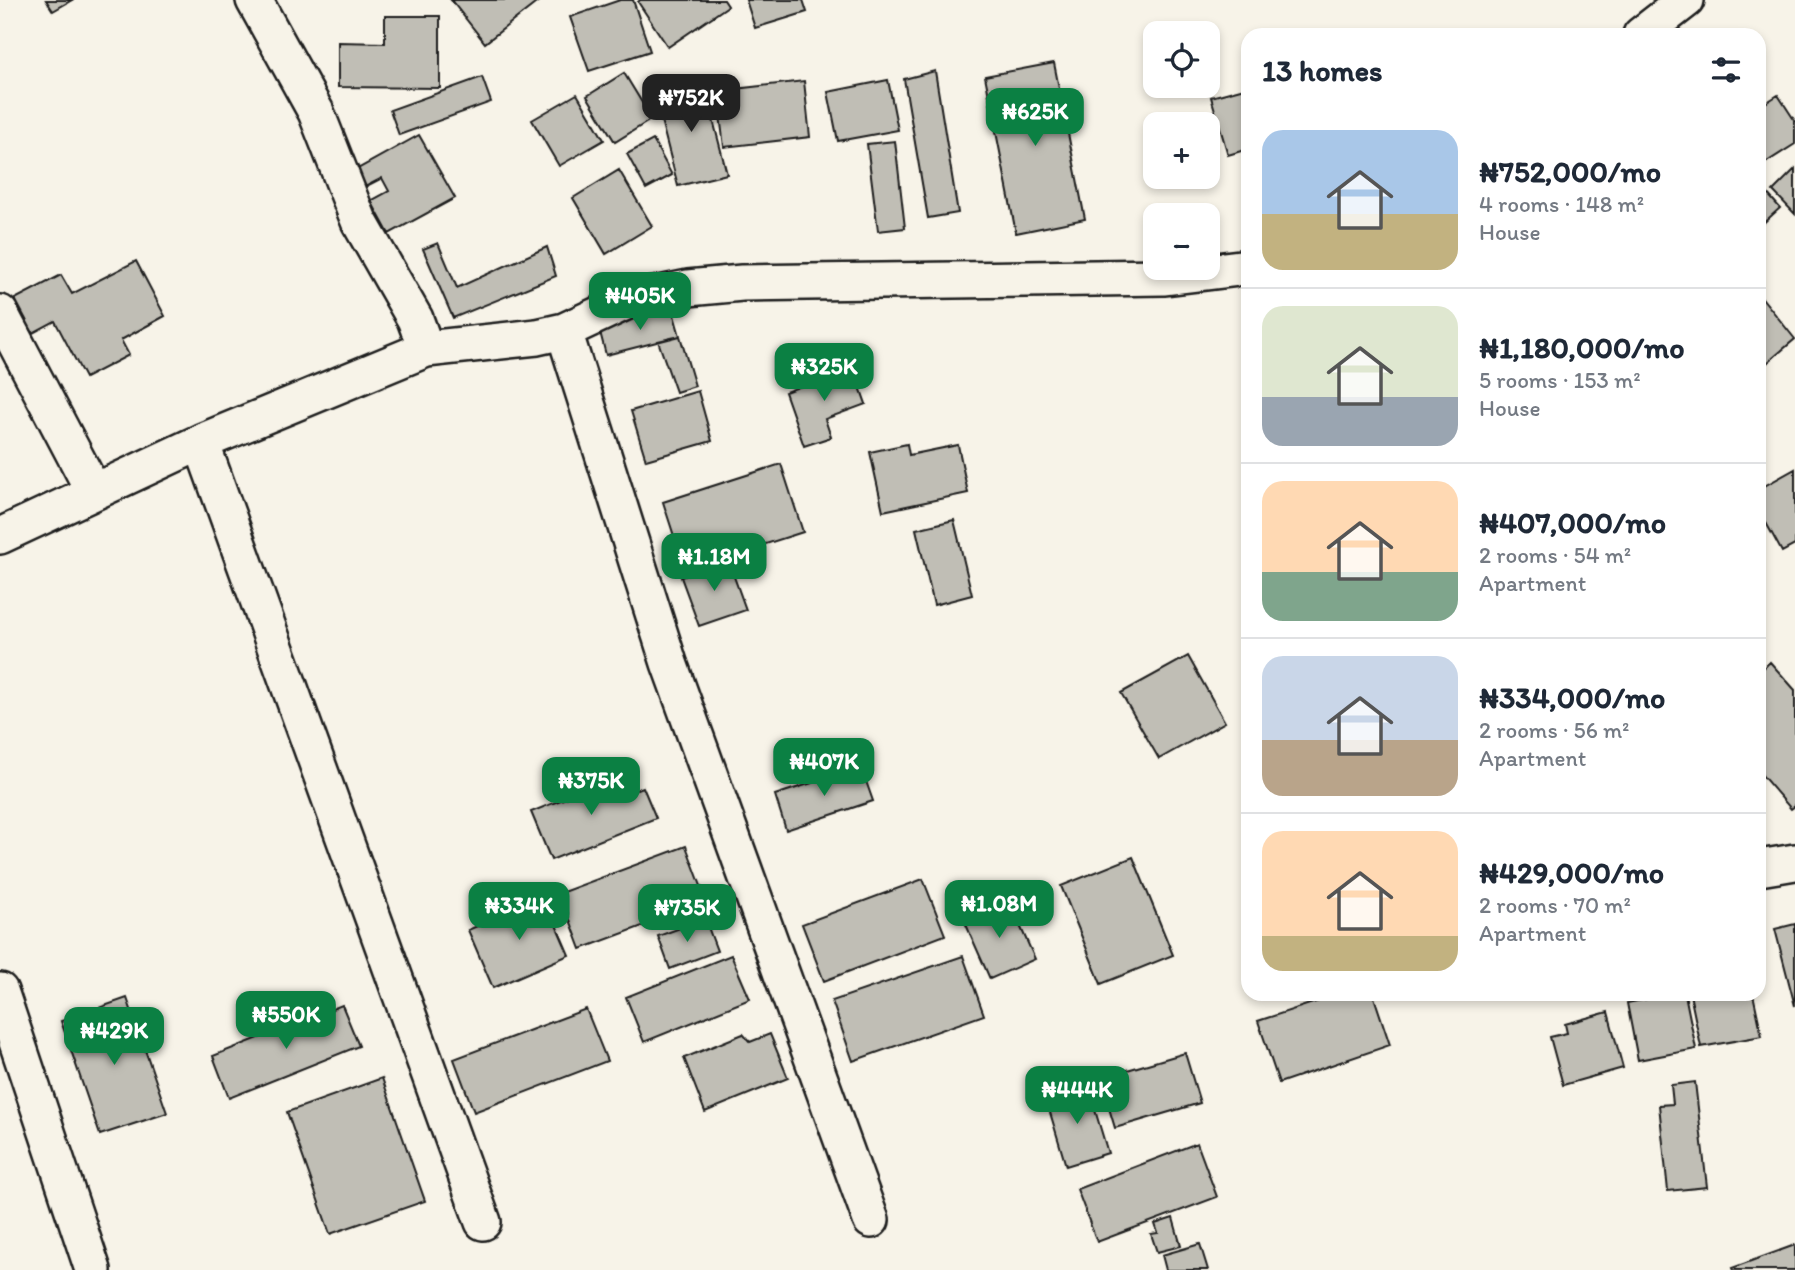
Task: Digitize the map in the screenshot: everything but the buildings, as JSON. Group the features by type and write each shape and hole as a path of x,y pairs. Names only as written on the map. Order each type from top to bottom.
{"street":[{"path":"254,0 316,112 359,221 409,307 426,349"},
{"path":"1650,28 1686,0"},
{"path":"0,536 93,490 201,442 426,349 537,337 564,331 630,300 688,288 742,283 1165,277 1241,268"},
{"path":"0,313 93,490"},
{"path":"564,331 668,663 871,1220"},
{"path":"201,442 483,1222"},
{"path":"1766,867 1795,862"},
{"path":"0,990 93,1270"}]}
